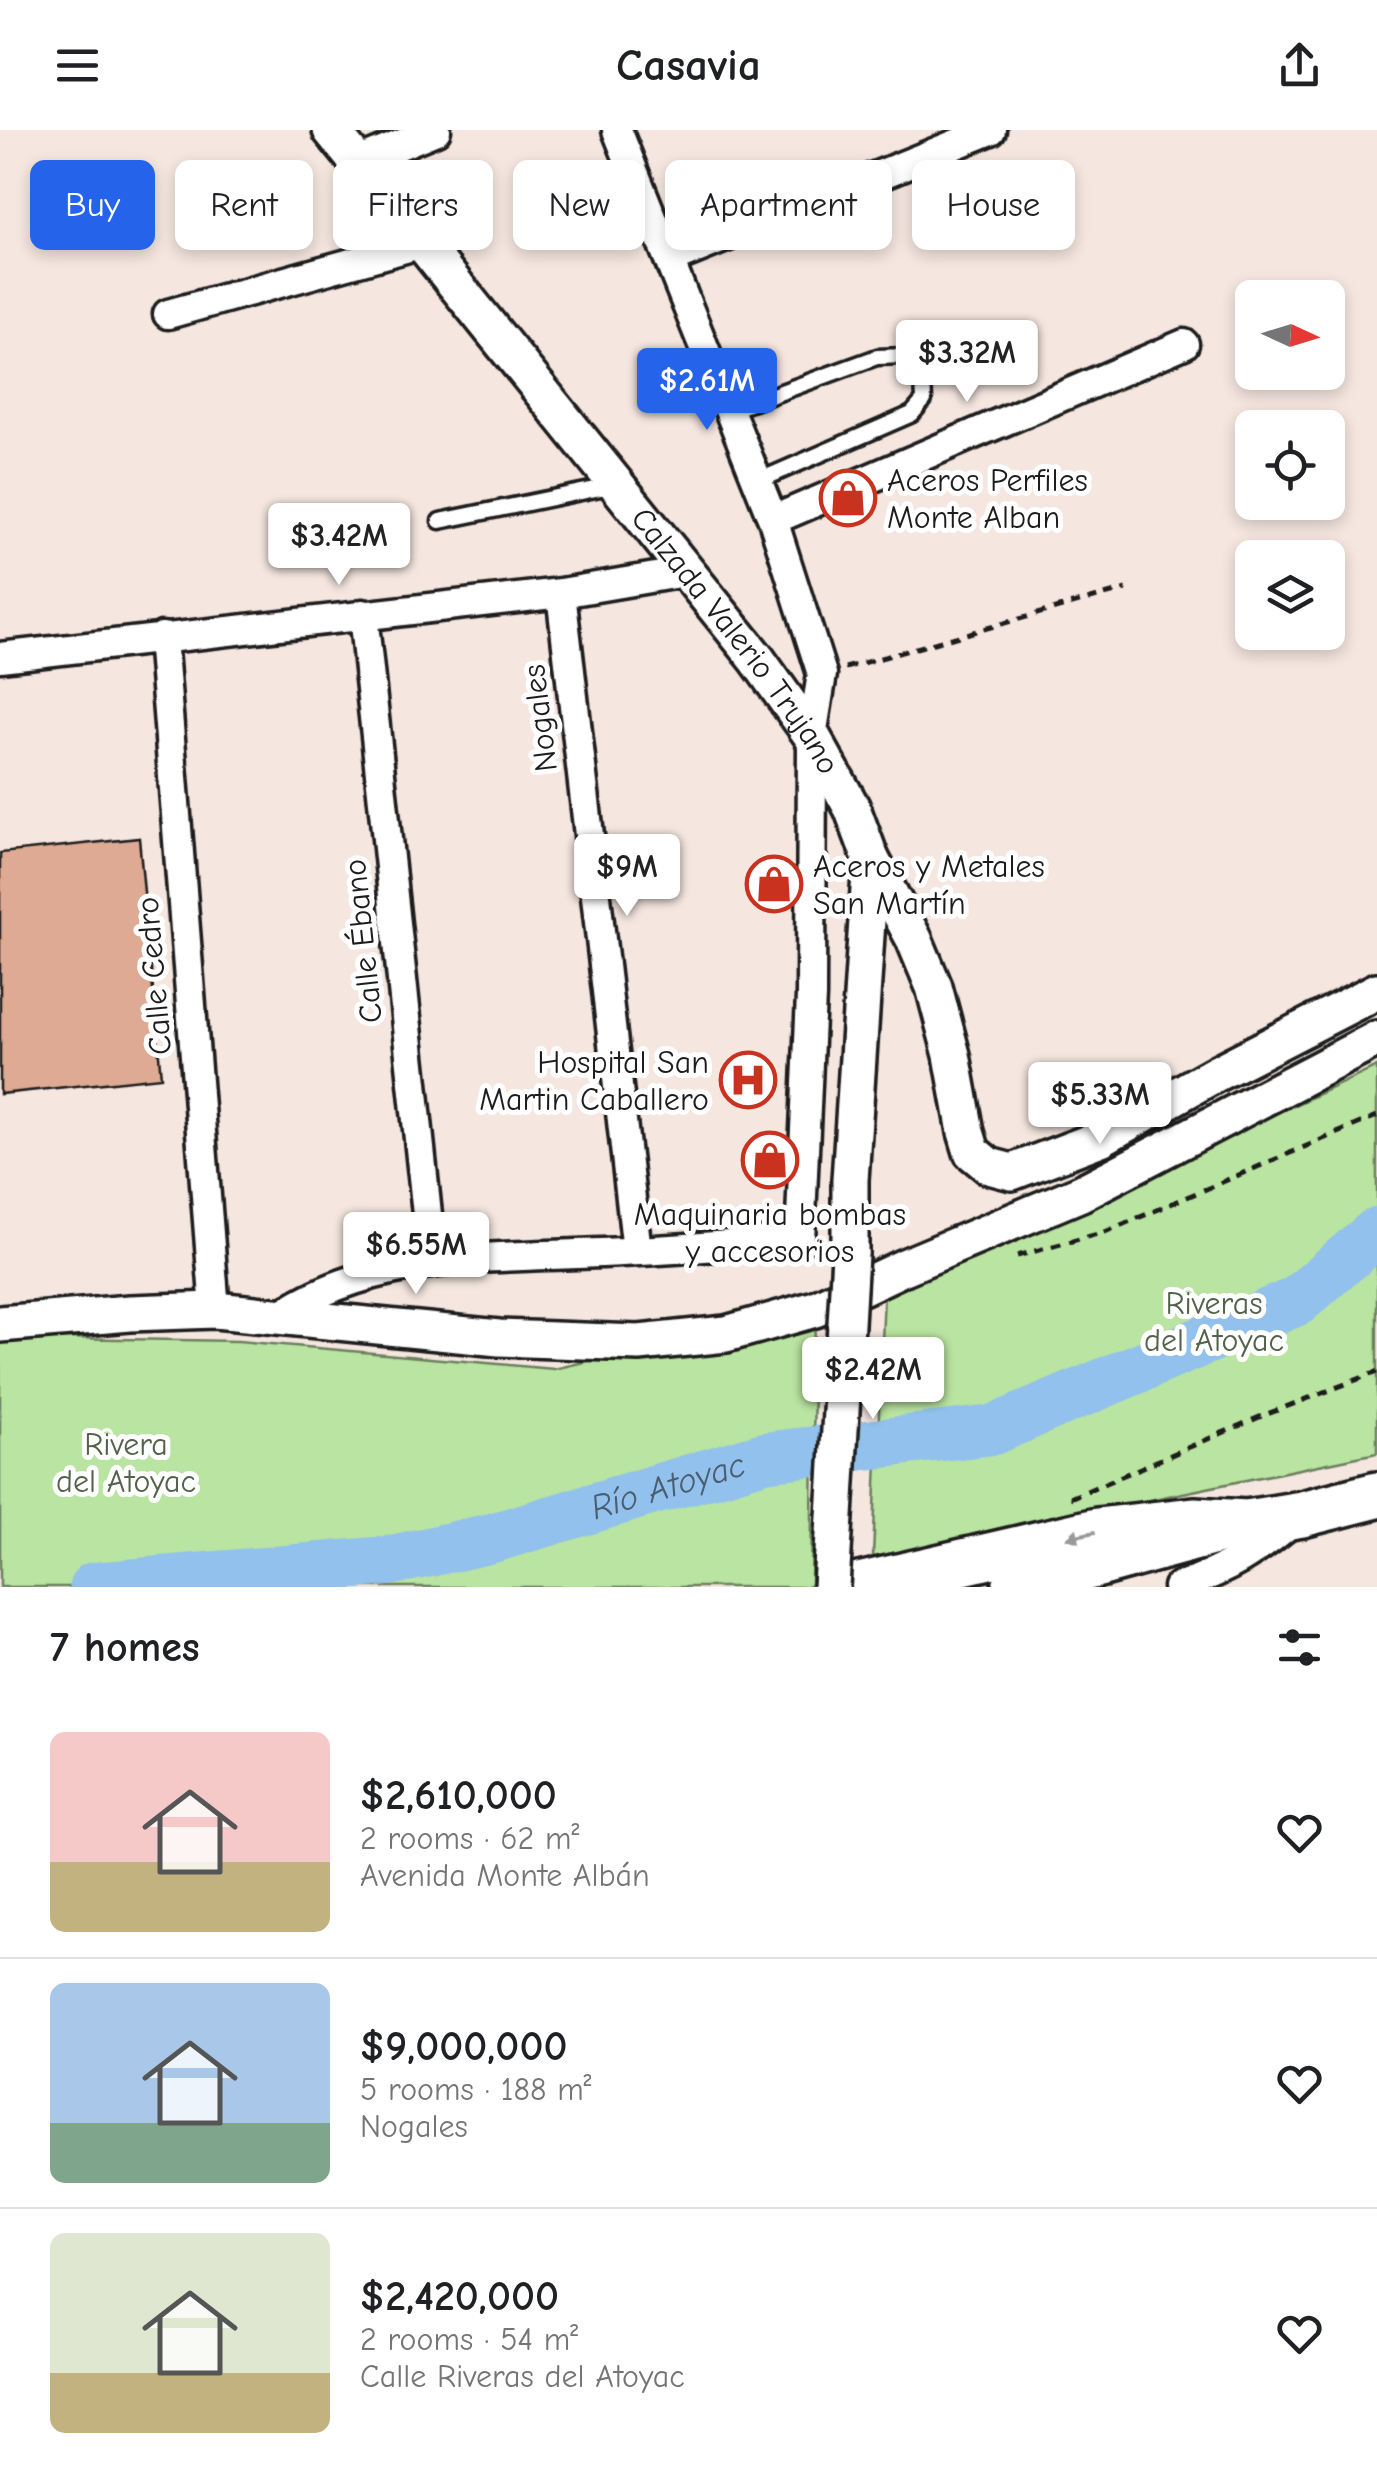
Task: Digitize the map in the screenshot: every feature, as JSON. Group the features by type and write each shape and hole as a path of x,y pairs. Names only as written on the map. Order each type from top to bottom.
{"main road":[{"path":"1015,1587 1247,1523 1375,1506"},
{"path":"855,1587 1097,1531 1194,1520 1247,1523"}],"street":[{"name":"Calzada Valerio Trujano","path":"332,130 356,160"},
{"path":"363,160 436,130"},
{"path":"278,1317 328,1288 432,1262 800,1240 812,996 812,736 822,674 773,520 617,130"},
{"path":"669,260 991,130"},
{"path":"168,314 398,250"},
{"name":"Calzada Valerio Trujano","path":"429,250 757,659 812,736 852,808 871,859 830,1587"},
{"path":"773,520 1184,344"},
{"path":"0,657 561,593 685,572"},
{"name":"Nogales","path":"561,593 637,1251"},
{"name":"Calle Ébano","path":"363,614 432,1262"},
{"name":"Calle Cedro","path":"162,636 215,1310"},
{"path":"871,859 914,939 934,987 972,1152 989,1166 1012,1172 1101,1138 1217,1073 1377,992"},
{"path":"0,1324 215,1310 499,1338 639,1343 726,1334 795,1317 1081,1193 1377,1039"},
{"path":"1178,1587 1223,1580 1302,1514"}],"lane":[{"path":"729,411 877,357 906,356 924,380 924,400 912,414 758,481"},
{"path":"440,521 616,484"}],"path":[{"path":"822,674 1126,589"},
{"path":"1015,1256 1105,1232 1377,1116"},
{"path":"1068,1498 1377,1372"}],"green space":[{"name":"Riveras del Atoyac","path":"1377,1067 1377,1453 873,1557 884,1294"},
{"name":"Rivera del Atoyac","path":"815,1309 811,1585 806,1587 0,1587 0,1337 238,1341 554,1369"}],"building":[{"path":"139,838 161,1077 0,1094 0,853"}],"waterway":[{"name":"Río Atoyac","path":"94,1587 388,1561 492,1538 764,1457 993,1430 1297,1301 1377,1232"}],"place":[{"name":"Aceros Perfiles Monte Alban","path":"848,498"},
{"name":"Aceros y Metales San Martín","path":"774,884"},
{"name":"Hospital San Martin Caballero","path":"748,1080"},
{"name":"Maquinaria bombas y accesorios","path":"770,1160"}]}
